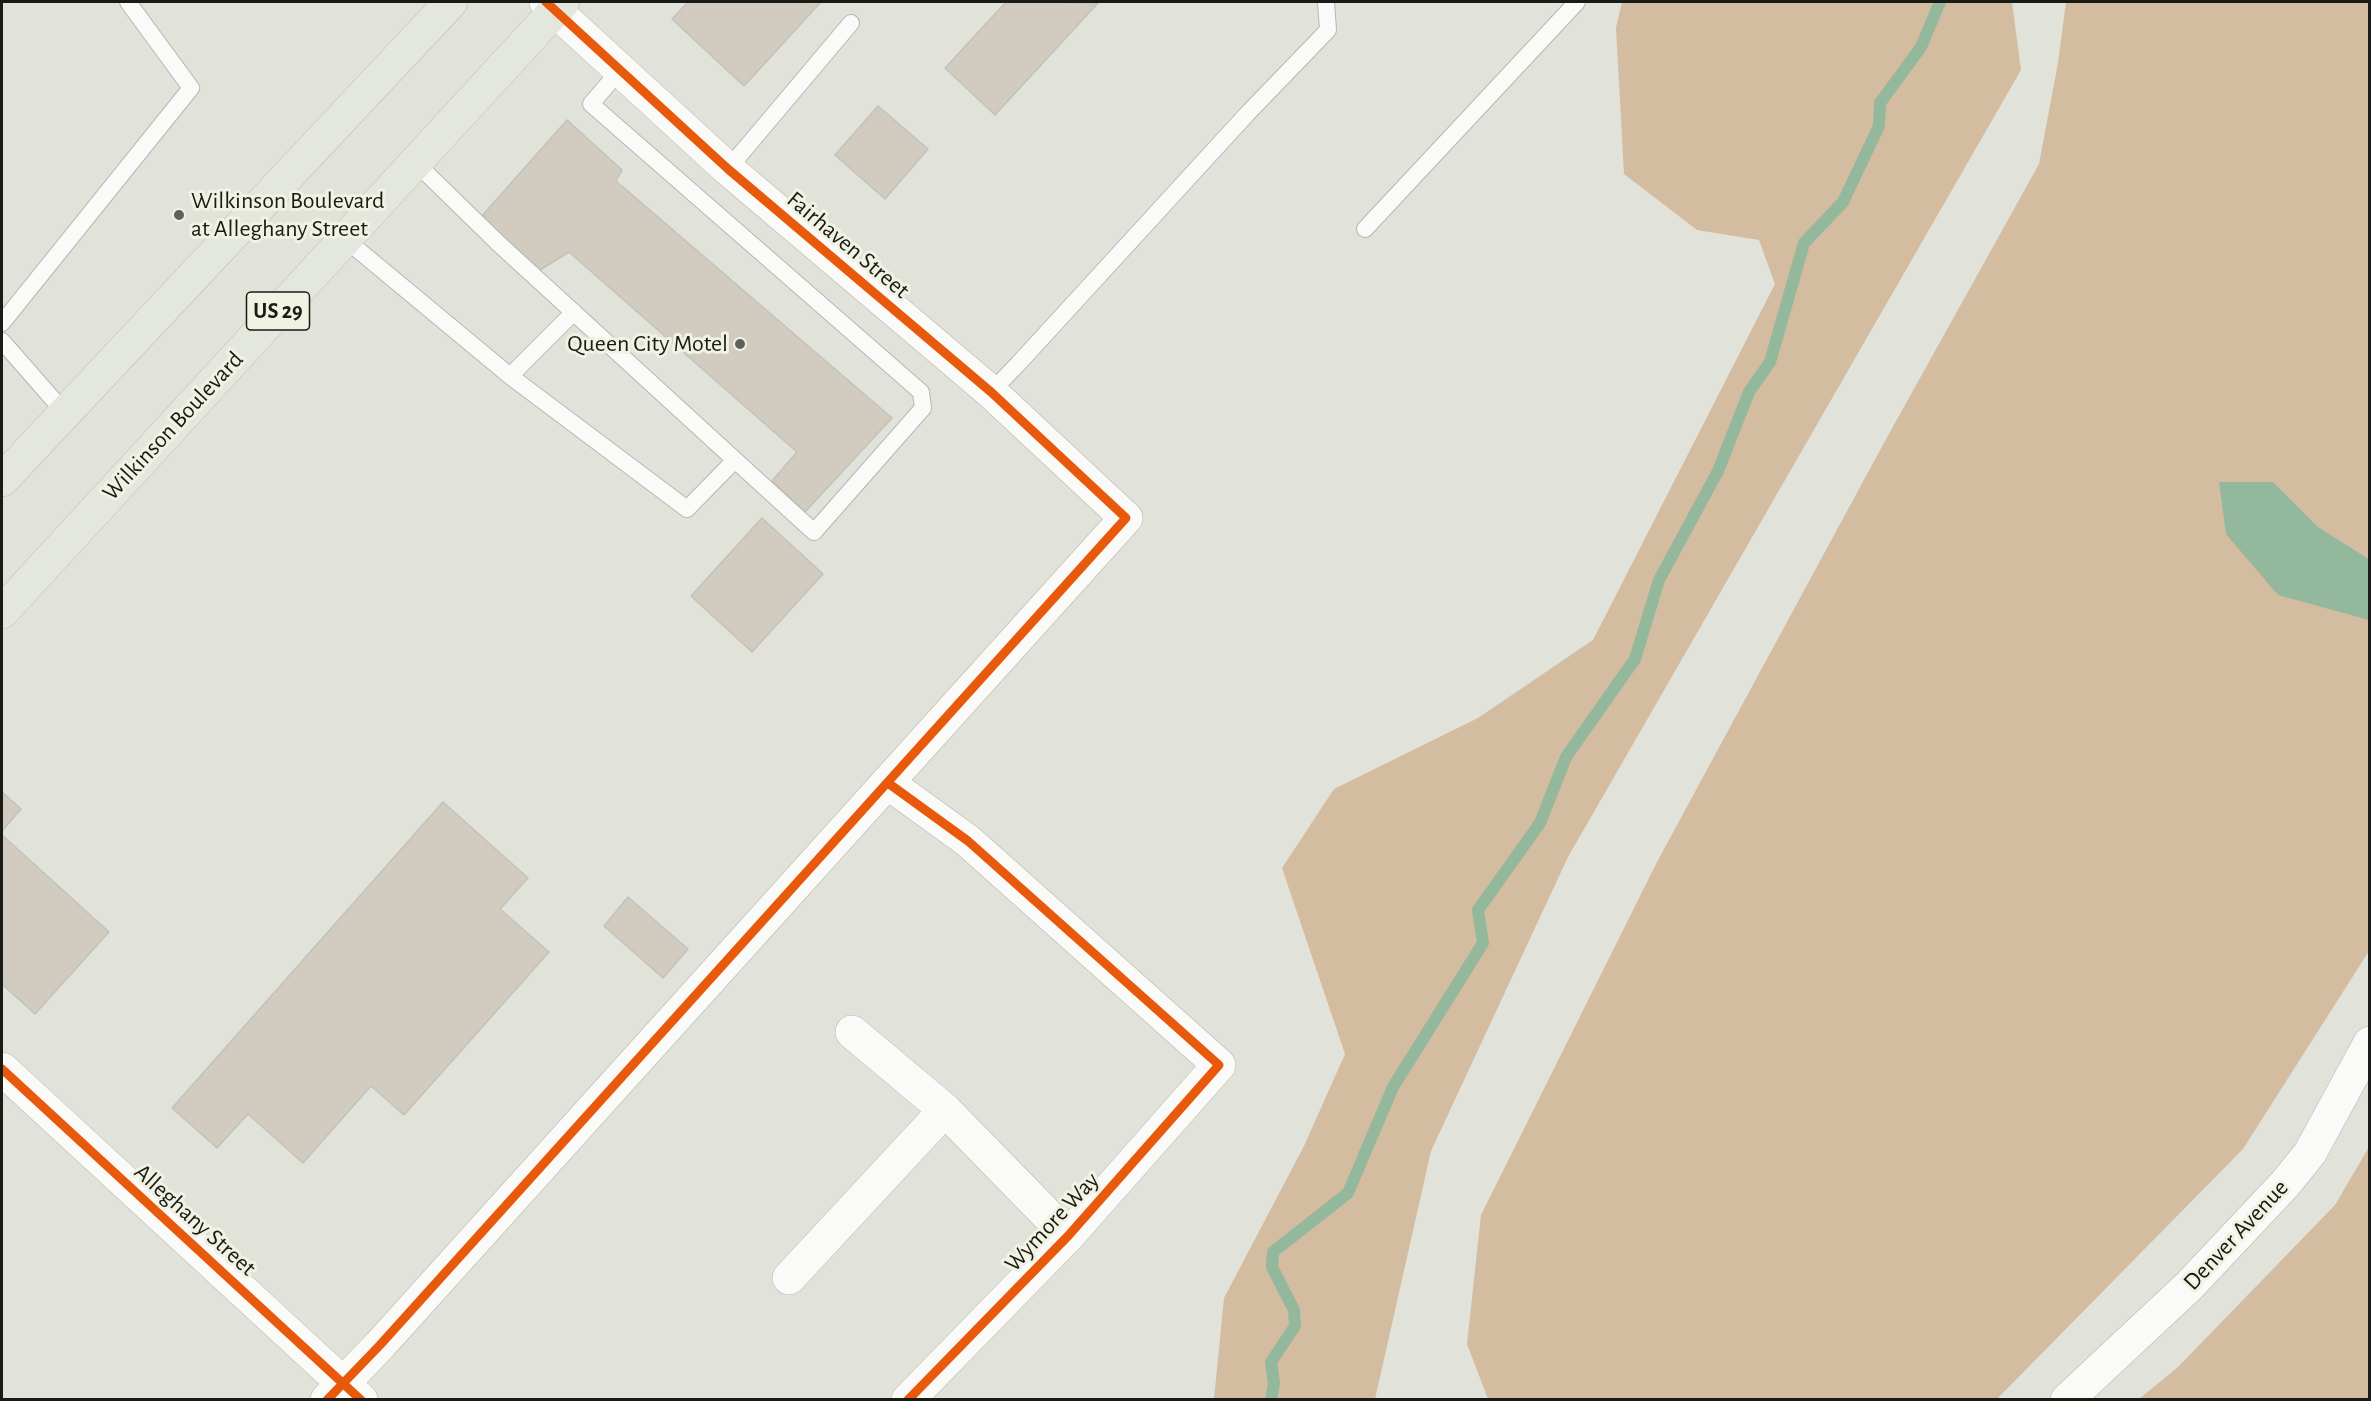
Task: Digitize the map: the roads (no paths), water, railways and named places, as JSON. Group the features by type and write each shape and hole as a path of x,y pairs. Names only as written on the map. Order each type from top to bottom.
{"main road":[{"path":"2,480 451,2"},
{"name":"Wilkinson Boulevard","path":"2,612 416,163 555,4"}],"street":[{"name":"Fairhaven Street","path":"555,4 621,70 728,169 991,392 1126,518 888,783"},
{"name":"Wymore Way","path":"888,783 968,841 1219,1065 1068,1236 908,1400"},
{"path":"344,1394 388,1337 888,783"},
{"path":"852,1032 945,1110 1068,1236"},
{"name":"Denver Avenue","path":"2067,1400 2189,1286 2285,1184 2310,1153 2370,1043"},
{"name":"Alleghany Street","path":"2,1069 344,1394"},
{"path":"789,1278 945,1110"}],"lane":[{"path":"2,323 191,88 128,2"},
{"path":"991,392 1246,114 1328,30 1326,2"},
{"path":"1365,230 1577,2"},
{"path":"728,169 851,23"},
{"path":"416,163 574,312 814,532 923,408 921,392 591,104 621,70"},
{"path":"345,239 510,376 687,509 735,460"},
{"path":"510,376 574,312"},
{"path":"2,341 64,413"}],"waterway":[{"path":"1271,1400 1274,1383 1271,1362 1295,1326 1294,1310 1272,1267 1273,1252 1348,1193 1393,1087 1483,943 1478,910 1540,823 1566,757 1635,659 1659,580 1718,471 1749,392 1770,362 1804,243 1843,202 1879,126 1880,103 1921,47 1940,2"}],"place":[{"name":"Wilkinson Boulevard at Alleghany Street","path":"179,215"},
{"name":"Queen City Motel","path":"740,344"}]}
